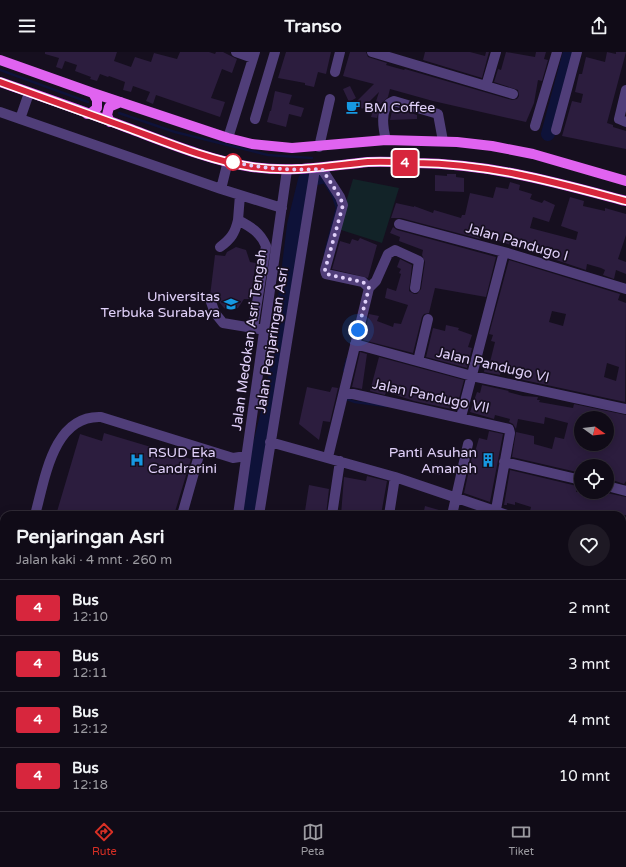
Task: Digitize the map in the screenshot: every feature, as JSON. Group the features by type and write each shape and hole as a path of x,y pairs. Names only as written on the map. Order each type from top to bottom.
{"main road":[{"path":"0,60 93,94 228,138 273,147 319,147 386,140 443,141 492,146 533,154 626,180"},
{"path":"0,82 175,145 252,167 316,174 369,162 418,163 493,168 527,175 626,201"},
{"path":"87,114 91,113 97,108 97,100 93,94"},
{"path":"110,122 107,115 109,107 121,102"}],"street":[{"path":"228,138 254,55 236,52"},
{"path":"255,119 275,52"},
{"path":"335,72 340,52"},
{"path":"372,52 400,56 513,94"},
{"path":"486,86 496,52"},
{"path":"535,126 557,52"},
{"path":"556,130 577,52"},
{"path":"626,90 619,119 626,122"},
{"path":"20,118 29,93"},
{"path":"319,147 330,99"},
{"path":"386,140 382,122 388,105 394,101 438,114 443,141"},
{"path":"0,112 221,190 282,208"},
{"path":"221,190 228,161"},
{"name":"Jalan Medokan Asri Tengah","path":"239,511 287,170"},
{"path":"316,174 340,197 343,205 325,270 326,274 363,282 369,288"},
{"name":"Jalan Penjaringan Asri","path":"260,511 316,174"},
{"path":"220,247 230,240 235,231 238,220 240,195"},
{"path":"238,220 254,229 262,237 266,246 253,328"},
{"name":"Jalan Pandugo I","path":"399,224 504,252 626,289"},
{"path":"328,458 369,288 376,281 388,254 395,250 419,261 415,288"},
{"path":"461,417 504,252"},
{"path":"211,302 215,313 223,323 264,330"},
{"path":"418,361 428,319"},
{"name":"Jalan Pandugo VI","path":"355,344 472,376 626,409"},
{"name":"Jalan Pandugo VII","path":"344,395 506,427 510,430 504,462"},
{"path":"36,511 54,448 78,421 90,416 101,417 233,458 246,456"},
{"path":"270,442 395,477 455,496 490,511"},
{"path":"453,511 468,444"},
{"path":"183,511 201,448"},
{"path":"333,511 340,461"},
{"path":"495,511 504,462 574,478"},
{"path":"391,511 395,477"},
{"path":"614,488 626,491"}],"shaded area":[{"path":"353,179 399,188 382,243 338,229"}],"building":[{"path":"45,52 117,52 114,61 131,67 135,57 151,62 154,53 177,59 180,52 209,52 215,54 216,52 223,52 237,59 232,73 222,69 211,98 225,102 220,117 156,95 153,104 146,101 150,92 133,86 131,92 123,90 125,82 100,74 97,81 90,79 91,77 75,71 77,65 65,61 62,69 56,67 59,58 45,54"},
{"path":"286,52 331,52 326,74 318,72 314,87 305,85 305,83 278,78"},
{"path":"350,52 366,52 368,57 387,63 386,65 405,69 512,100 517,99 519,96 518,90 494,82 498,69 501,70 506,52 535,57 536,52 546,52 544,59 548,60 542,81 538,80 534,103 526,122 433,101 390,89 388,97 380,105 377,118 371,117 379,92 362,109 356,102 374,84 343,76"},
{"path":"425,52 470,52 485,56 486,52 489,52 482,78 423,60"},
{"path":"607,52 616,54 616,52 626,52 607,123 613,125 613,127 626,131 626,149 562,136 572,101 581,103 583,94 575,92 579,74 582,74 586,57 605,62"},
{"path":"350,86 356,98 349,102 343,89"},
{"path":"275,91 292,95 289,104 304,108 301,117 289,114 286,127 267,122"},
{"path":"395,108 417,115 417,119 390,120 392,111"},
{"path":"447,174 456,174 456,177 464,178 464,192 435,191 435,175 447,176"},
{"path":"510,182 520,185 519,190 532,194 530,199 542,203 544,200 555,205 549,222 533,217 530,228 576,240 578,232 561,226 570,197 584,201 583,206 605,211 605,208 626,214 626,235 618,259 626,262 626,274 616,270 614,279 603,275 605,270 601,268 587,264 586,270 481,235 480,239 401,218 391,218 396,203 414,206 433,213 434,210 461,218 462,215 465,215 470,193 493,198 496,187 508,189"},
{"path":"393,227 397,230 496,257 486,297 435,288 429,313 424,314 422,317 413,353 363,340 369,314 379,316 377,321 393,327 394,323 401,324 408,305 385,298 387,288 396,291 401,274 399,273 401,269 397,267 400,259 412,265 409,291 417,294 421,289 425,262 422,255 423,250 399,241 400,237 390,233"},
{"path":"360,238 377,245 368,278 332,269 340,241 350,244 352,239 358,241"},
{"path":"236,247 246,250 250,262 256,263 250,299 244,299 238,308 228,310 224,308 215,297 210,296 215,255 225,256 227,252"},
{"path":"509,260 620,294 618,300 626,303 625,402 519,379 520,376 501,371 500,375 484,372 486,361 490,362 495,342 491,341 493,335 489,334","holes":["552,311 566,314 563,326 549,322","607,363 619,367 616,381 604,377"]},
{"path":"446,325 459,328 458,330 472,335 468,347 472,348 467,368 426,357 433,328 445,331"},
{"path":"360,352 367,354 362,389 352,387"},
{"path":"379,357 464,380 456,410 414,401 386,392 385,395 370,391"},
{"path":"482,385 509,391 508,392 523,396 538,397 537,400 540,400 539,402 573,408 574,404 607,411 574,411 574,451 614,451 614,412 626,415 626,481 624,484 614,480 614,459 574,459 574,471 512,457 516,432 534,436 534,444 552,449 555,437 564,439 568,423 545,417 544,424 518,419 516,429 513,424 509,422 510,419 495,415 494,419 470,412 477,392 480,393"},
{"path":"307,387 330,392 332,387 338,388 330,422 323,421 319,440 299,424"},
{"path":"489,431 503,434 490,502 464,493 473,452 475,452 479,438 487,440"},
{"path":"104,433 191,459 175,511 57,511 80,434 102,441"},
{"path":"434,464 443,466 440,475 432,473"},
{"path":"510,470 574,485 574,499 614,499 614,494 626,497 626,511 530,511 531,507 515,502 515,505 507,503 507,505 504,505"},
{"path":"367,476 387,481 382,511 341,511 344,477 366,481"},
{"path":"309,485 329,489 326,511 305,511"},
{"path":"425,506 442,511 424,511"}],"waterway":[{"path":"548,134 570,52"},
{"path":"0,70 88,102"},
{"path":"119,113 175,132 268,155 312,158"},
{"path":"321,177 333,196 337,208 325,253"},
{"path":"250,511 259,448 274,388 294,225 305,180 321,177"},
{"path":"352,336 356,322"},
{"path":"344,370 347,359"},
{"path":"344,398 355,402 386,406"}],"bus line":[{"name":"4","path":"0,82 175,145 218,159 252,167 287,170 322,169 369,162 418,163 493,168 527,175 626,201"}],"place":[{"name":"BM Coffee","path":"353,107"},
{"name":"Universitas Terbuka Surabaya","path":"231,304"},
{"name":"RSUD Eka Candrarini","path":"137,460"},
{"name":"Panti Asuhan Amanah","path":"488,460"}],"route":[{"path":"233,162 228,161 252,167 287,170 322,169 340,197 343,205 325,272 328,276 363,282 369,286 358,330"}]}
